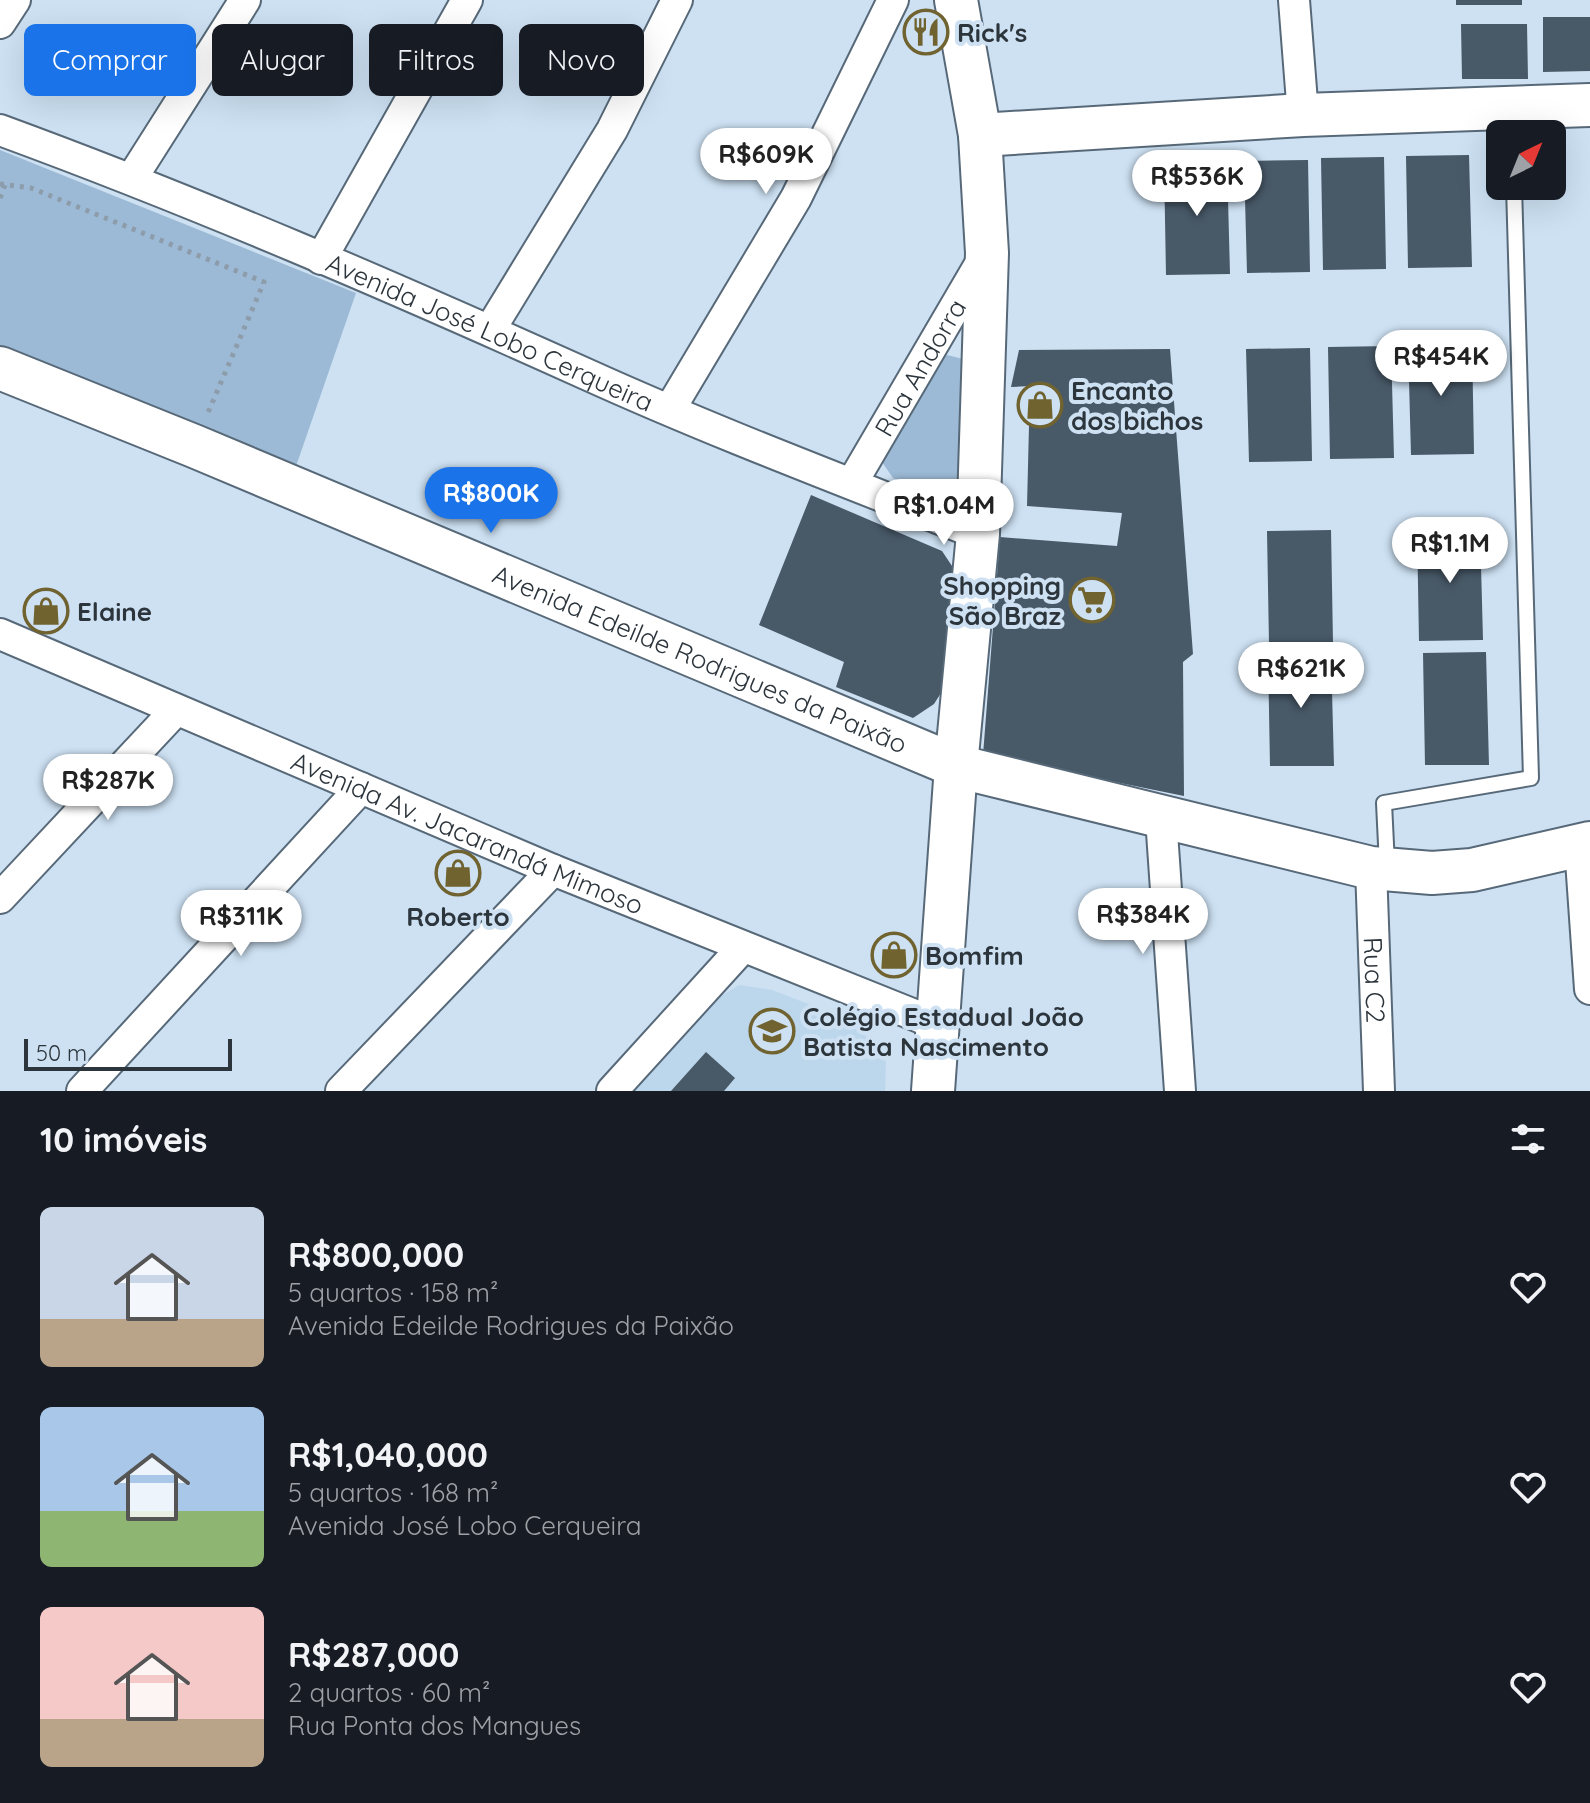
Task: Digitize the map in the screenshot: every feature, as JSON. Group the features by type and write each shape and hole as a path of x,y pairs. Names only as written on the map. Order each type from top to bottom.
{"street":[{"path":"0,23 15,0"},
{"path":"132,178 245,0"},
{"path":"321,259 467,0"},
{"path":"491,328 612,130 677,0"},
{"path":"670,409 796,198 893,0"},
{"path":"933,1091 956,766 978,534 987,253 980,135 956,0"},
{"path":"1294,0 1303,115"},
{"path":"980,135 1303,115 1590,105"},
{"name":"Avenida José Lobo Cerqueira","path":"0,130 132,178 491,328 587,375 978,534"},
{"name":"Rua Andorra","path":"852,483 987,253"},
{"name":"Avenida Edeilde Rodrigues da Paixão","path":"0,368 194,446 956,766 1379,869 1432,873 1472,870 1585,844"},
{"name":"Avenida Av. Jacarandá Mimoso","path":"0,634 553,870 937,1024"},
{"path":"0,898 176,710"},
{"path":"82,1091 361,788"},
{"path":"1161,818 1180,1091"},
{"path":"1585,844 1590,989"},
{"name":"Rua C2","path":"1379,869 1379,1091"},
{"path":"341,1091 553,870"},
{"path":"612,1091 743,947"}],"lane":[{"path":"1379,869 1384,803 1531,778 1514,200"}],"path":[{"path":"0,198 2,184 31,188 264,282 194,446"}],"shaded area":[{"path":"0,150 356,293 294,472 0,349"},
{"path":"943,354 967,360 955,507 893,478 882,462"},
{"name":"Colégio Estadual João Batista Nascimento","path":"739,985 772,990 855,1022 886,1062 885,1091 629,1091 702,1008"}],"building":[{"path":"1456,0 1522,0 1522,5 1456,5"},
{"path":"1543,17 1590,17 1590,71 1543,72"},
{"path":"1461,24 1527,24 1528,79 1462,79"},
{"path":"1469,155 1472,267 1408,268 1406,156"},
{"path":"1384,157 1386,269 1323,270 1321,158"},
{"path":"1308,160 1310,272 1247,273 1244,161"},
{"path":"1227,161 1230,274 1166,275 1164,162"},
{"path":"1472,342 1474,454 1411,455 1408,343"},
{"path":"1391,346 1394,458 1330,459 1328,347"},
{"path":"1310,348 1312,461 1249,462 1246,349"},
{"name":"Shopping São Braz","path":"1170,349 1193,654 1183,662 1184,796 983,755 1000,537 1117,546 1122,513 1027,506 1030,386 1011,387 1019,350"},
{"path":"811,495 942,551 958,575 948,682 934,704 913,718 836,687 844,662 759,625"},
{"path":"1480,528 1483,640 1419,641 1417,529"},
{"path":"1331,530 1333,643 1269,644 1267,531"},
{"path":"1486,652 1489,765 1425,765 1423,653"},
{"path":"1331,653 1334,766 1270,766 1268,654"},
{"path":"706,1052 735,1078 724,1091 671,1091"}],"place":[{"name":"Rick's","path":"926,32"},
{"name":"Encanto dos bichos","path":"1040,405"},
{"name":"Shopping São Braz","path":"1092,600"},
{"name":"Elaine","path":"46,611"},
{"name":"Roberto","path":"458,873"},
{"name":"Bomfim","path":"894,955"},
{"name":"Colégio Estadual João Batista Nascimento","path":"772,1031"}]}
